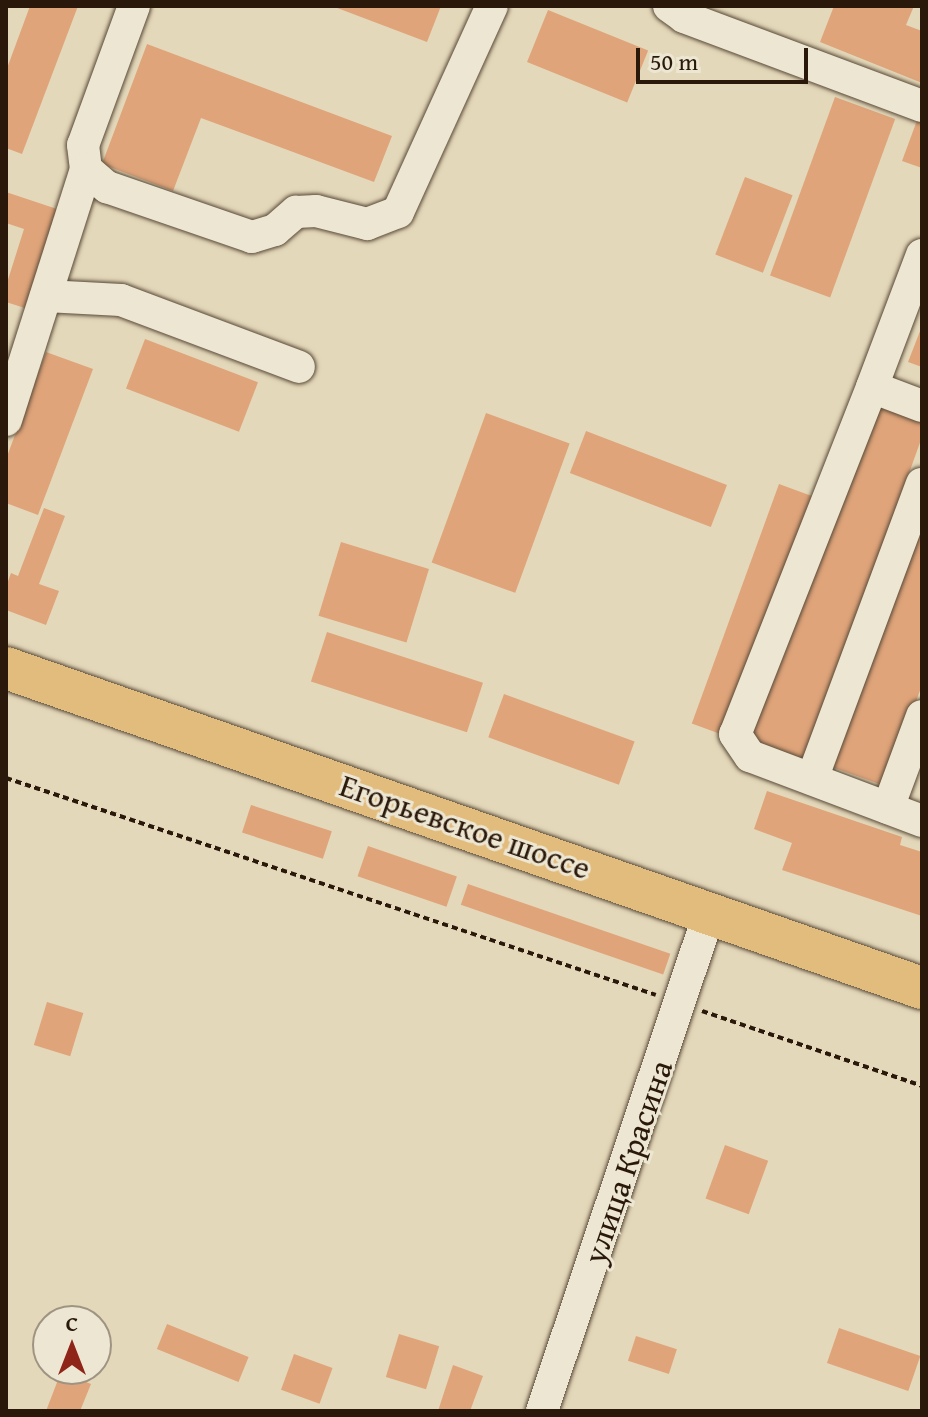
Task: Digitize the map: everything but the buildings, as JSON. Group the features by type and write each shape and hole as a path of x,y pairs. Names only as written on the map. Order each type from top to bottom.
{"main road":[{"name":"Егорьевское шоссе","path":"6,668 710,911 922,988"}],"street":[{"path":"6,420 86,169 83,145 134,6"},
{"path":"86,169 107,187 252,237 275,230 296,212 316,211 367,224 384,221 398,212 492,6"},
{"path":"680,10 922,106"},
{"path":"922,255 735,734 750,756 922,821"},
{"path":"46,296 121,300 299,367"},
{"path":"872,387 922,406"},
{"path":"812,779 922,484"},
{"path":"888,808 922,716"},
{"name":"улица Красина","path":"542,1411 683,1005 710,911"}],"path":[{"path":"6,778 922,1086"}]}
